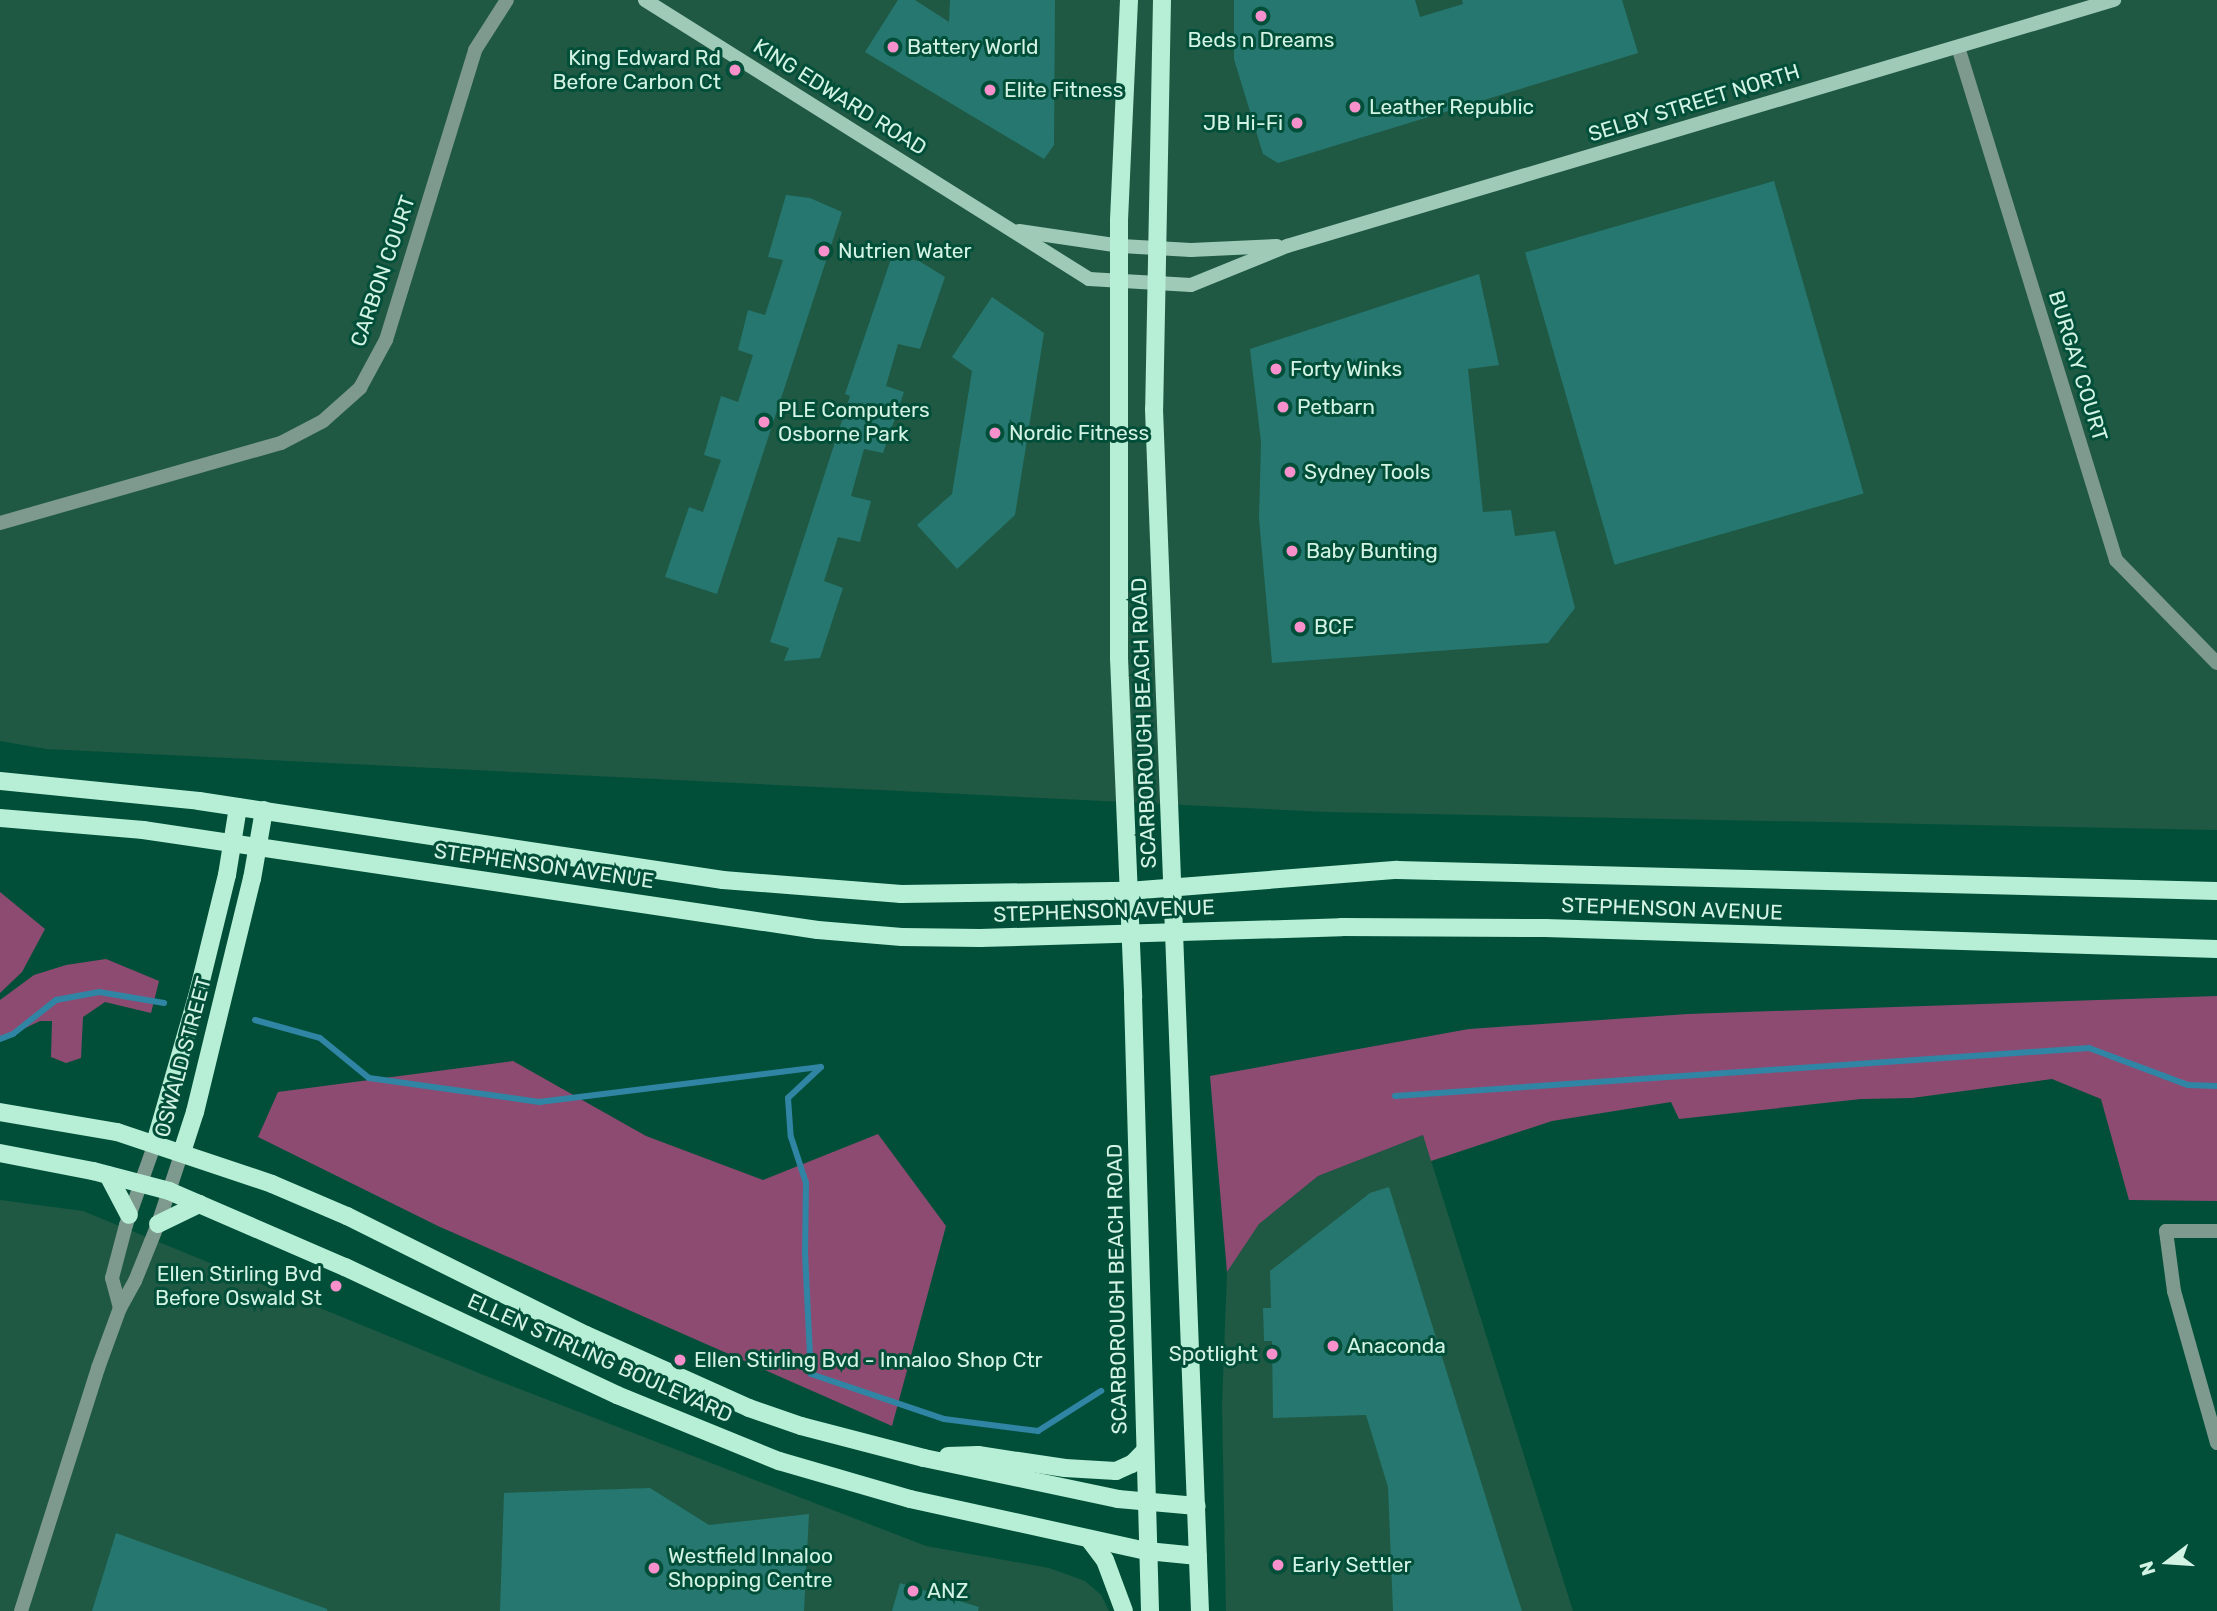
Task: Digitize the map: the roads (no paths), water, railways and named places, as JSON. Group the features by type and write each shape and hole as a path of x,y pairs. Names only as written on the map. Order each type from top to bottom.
{"main road":[{"name":"KING EDWARD ROAD","path":"645,0 1089,279 1158,283"},
{"name":"SCARBOROUGH BEACH ROAD","path":"1129,0 1119,221 1119,645 1150,1611"},
{"name":"SCARBOROUGH BEACH ROAD","path":"1162,0 1154,409 1200,1611"},
{"name":"SELBY STREET NORTH","path":"1158,283 1199,284 1287,246 2113,0"},
{"name":"KING EDWARD ROAD","path":"1014,230 1121,246 1159,248"},
{"name":"SELBY STREET NORTH","path":"1159,248 1191,250 1287,246"},
{"name":"STEPHENSON AVENUE","path":"0,781 264,810 723,880 901,894 1128,891 1397,870 1713,875 2217,891"},
{"name":"OSWALD STREET","path":"155,1143 197,997 238,807"},
{"name":"OSWALD STREET","path":"182,1152 195,1112 264,810"},
{"name":"STEPHENSON AVENUE","path":"0,818 68,822 257,846 818,930 902,937 980,939 1341,927 1545,928 2217,949"},
{"name":"ELLEN STIRLING BOULEVARD","path":"0,1112 117,1132 155,1143 347,1216 575,1329 749,1408 801,1426 924,1458 1118,1500 1197,1506"},
{"name":"ELLEN STIRLING BOULEVARD","path":"0,1153 108,1175 169,1191 345,1266 617,1395 779,1461 910,1499 1147,1551 1198,1556"},
{"path":"108,1175 130,1215"},
{"path":"158,1224 199,1204"},
{"path":"924,1458 978,1455 1065,1468 1116,1471 1132,1464 1144,1452"},
{"path":"1088,1539 1105,1560 1124,1611"}],"street":[{"name":"CARBON COURT","path":"0,523 281,443 323,421 360,388 386,340 474,50 507,0"},
{"name":"BURGAY COURT","path":"1958,47 2116,559 2217,663"},
{"name":"OSWALD STREET","path":"120,1308 112,1278 155,1143"},
{"name":"OSWALD STREET","path":"21,1611 120,1308 135,1281 158,1224 182,1152"},
{"path":"2217,1231 2166,1231 2174,1291 2217,1443"}],"waterway":[{"path":"0,1039 13,1034 56,1000 99,992 164,1003"},
{"path":"255,1020 320,1038 369,1078 539,1102 821,1067 788,1098 791,1137 806,1183 805,1253 811,1374 944,1419 1038,1431 1101,1391"},
{"path":"1395,1096 2089,1048 2188,1085 2217,1086"}],"place":[{"name":"Beds n Dreams","path":"1261,16"},
{"name":"Battery World","path":"893,47"},
{"name":"King Edward Rd Before Carbon Ct","path":"735,70"},
{"name":"Elite Fitness","path":"990,90"},
{"name":"Leather Republic","path":"1355,107"},
{"name":"JB Hi-Fi","path":"1297,123"},
{"name":"Nutrien Water","path":"824,251"},
{"name":"Forty Winks","path":"1276,369"},
{"name":"Petbarn","path":"1283,407"},
{"name":"PLE Computers Osborne Park","path":"764,422"},
{"name":"Nordic Fitness","path":"995,433"},
{"name":"Sydney Tools","path":"1290,472"},
{"name":"Baby Bunting","path":"1292,551"},
{"name":"BCF","path":"1300,627"},
{"name":"Ellen Stirling Bvd Before Oswald St","path":"336,1286"},
{"name":"Anaconda","path":"1333,1346"},
{"name":"Spotlight","path":"1272,1354"},
{"name":"Ellen Stirling Bvd - Innaloo Shop Ctr","path":"680,1360"},
{"name":"Early Settler","path":"1278,1565"},
{"name":"Westfield Innaloo Shopping Centre","path":"654,1568"},
{"name":"ANZ","path":"913,1591"}]}
